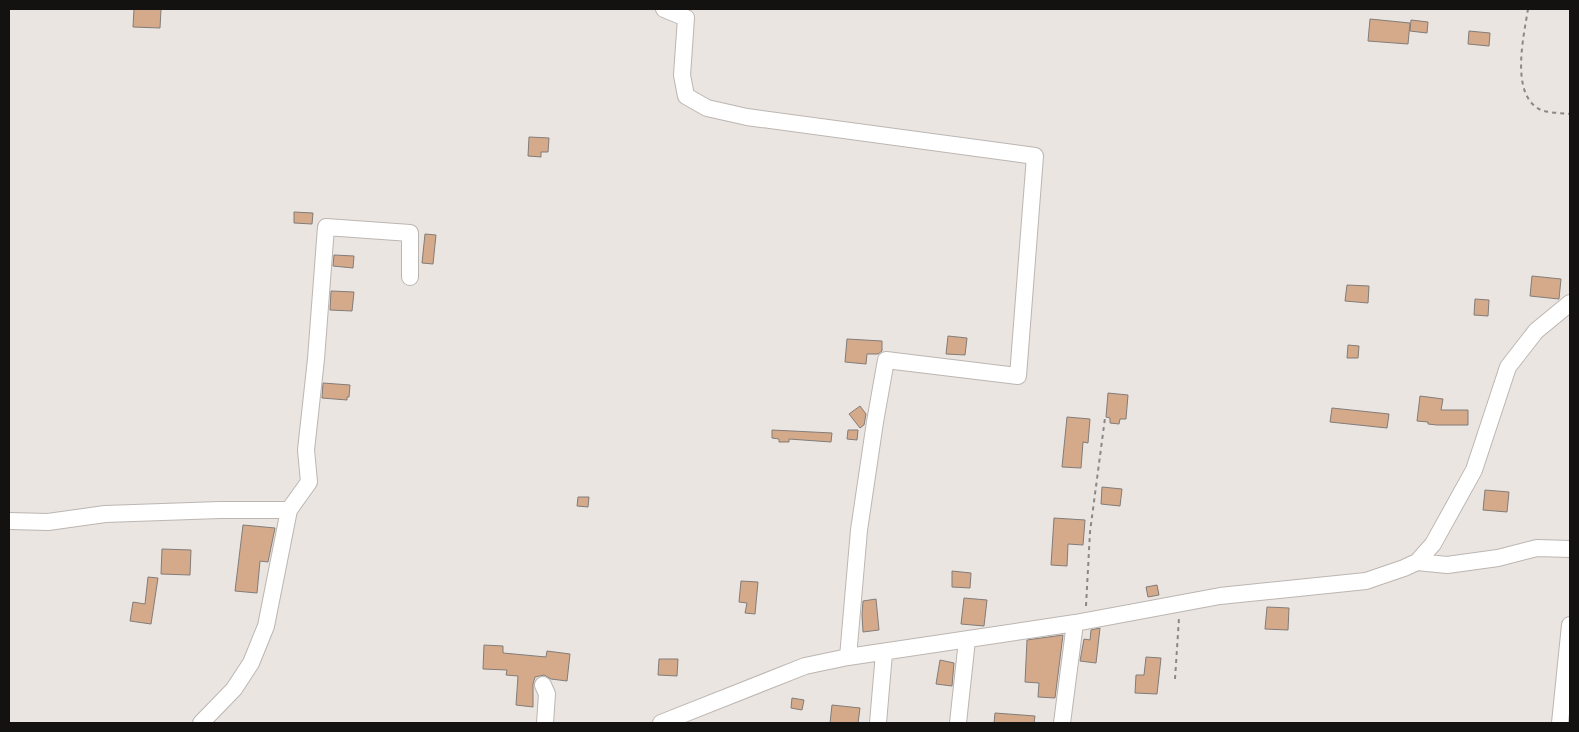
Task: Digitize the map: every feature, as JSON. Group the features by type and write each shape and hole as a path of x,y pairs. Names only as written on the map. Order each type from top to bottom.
{"street":[{"path":"668,10 686,18 682,74 686,96 707,108 774,121 1035,156 1018,376 886,360 860,530 848,657"},
{"path":"201,723 234,689 251,663 266,626 288,510 309,482 306,450 316,359 326,227 410,233 410,277"},
{"path":"662,723 805,666 848,657 1080,622 1220,596 1366,581 1417,562 1433,544 1474,470 1508,367 1536,331 1570,303"},
{"path":"9,521 48,522 104,514 288,510"},
{"path":"1417,562 1446,564 1498,558 1537,548 1570,549"},
{"path":"1062,723 1080,622"},
{"path":"1560,723 1570,625"},
{"path":"958,723 967,640"},
{"path":"878,723 884,653"},
{"path":"543,685 547,694 545,723"}],"path":[{"path":"1528,9 1521,54 1522,81 1528,98 1539,110 1570,114"},
{"path":"1080,622 1105,418"},
{"path":"1175,679 1180,603"}],"building":[{"path":"134,9 161,9 160,28 133,27"},
{"path":"1370,19 1410,23 1408,44 1368,41"},
{"path":"1411,20 1428,22 1427,33 1410,31"},
{"path":"1469,31 1490,33 1489,46 1468,44"},
{"path":"529,137 549,138 548,152 541,152 541,157 528,156"},
{"path":"294,212 313,213 312,224 294,223"},
{"path":"425,234 436,235 433,264 422,263"},
{"path":"334,255 354,256 353,268 333,266"},
{"path":"1532,276 1561,279 1559,299 1530,296"},
{"path":"1347,285 1369,286 1368,303 1345,301"},
{"path":"331,291 354,292 352,311 330,310"},
{"path":"1475,299 1489,300 1488,316 1474,315"},
{"path":"948,336 967,338 965,355 946,354"},
{"path":"847,339 882,341 882,351 878,354 867,354 866,364 845,362"},
{"path":"1348,345 1359,346 1358,358 1347,358"},
{"path":"323,383 350,385 349,397 347,397 347,400 322,398"},
{"path":"1108,393 1128,395 1126,419 1120,419 1119,424 1110,423 1110,418 1106,417"},
{"path":"1420,396 1443,399 1441,410 1468,410 1468,425 1437,425 1417,421"},
{"path":"860,406 866,414 864,425 860,428 849,414"},
{"path":"1332,408 1389,414 1387,428 1330,422"},
{"path":"1067,417 1090,419 1088,443 1083,442 1081,468 1062,467"},
{"path":"772,430 832,433 831,442 789,439 789,442 779,442 779,439 772,438"},
{"path":"848,430 858,430 857,440 847,439"},
{"path":"1102,487 1122,489 1120,506 1101,504"},
{"path":"1485,490 1509,492 1507,512 1483,510"},
{"path":"578,497 589,497 588,507 577,506"},
{"path":"1054,518 1085,520 1083,545 1068,544 1067,566 1051,565"},
{"path":"243,525 275,528 268,562 260,561 257,593 235,591"},
{"path":"162,549 191,550 190,575 161,574"},
{"path":"952,571 971,573 970,588 952,587"},
{"path":"148,577 158,578 151,624 130,621 133,602 145,604"},
{"path":"741,581 758,582 755,614 745,613 747,603 739,602"},
{"path":"1157,585 1159,595 1148,597 1146,587"},
{"path":"964,598 987,600 984,626 961,624"},
{"path":"876,599 879,630 863,632 863,601"},
{"path":"1267,607 1289,608 1288,630 1265,629"},
{"path":"1100,628 1096,663 1080,661 1084,639 1090,640 1091,630"},
{"path":"1063,635 1055,698 1038,697 1039,683 1025,682 1027,640"},
{"path":"484,645 503,646 503,653 546,657 547,651 570,654 567,681 551,679 544,675 535,677 533,684 533,707 516,705 518,676 506,675 507,670 483,669"},
{"path":"1146,657 1161,658 1157,694 1135,693 1136,675 1144,675"},
{"path":"659,659 678,659 677,676 658,675"},
{"path":"940,660 954,663 952,686 936,684"},
{"path":"792,698 804,700 802,710 791,708"},
{"path":"832,705 860,708 858,723 830,723"},
{"path":"995,713 1035,716 1034,723 994,723"}]}
